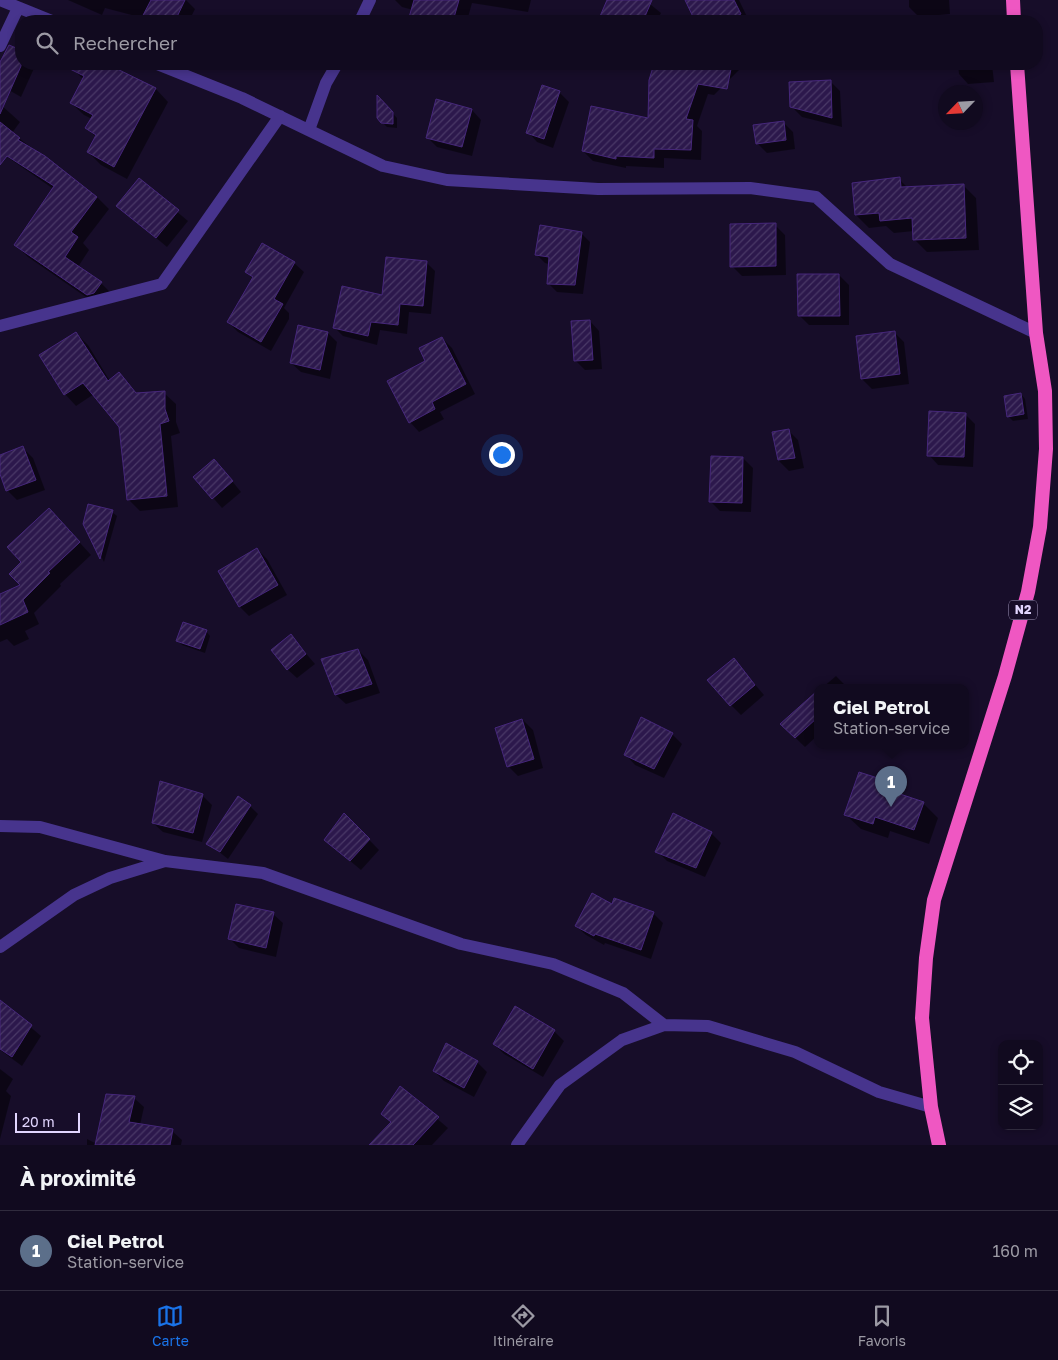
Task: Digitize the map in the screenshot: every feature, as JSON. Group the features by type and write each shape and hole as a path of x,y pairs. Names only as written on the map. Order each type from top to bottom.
{"highway":[{"path":"1013,0 1014,15"},
{"name":"N2","path":"939,1145 931,1107 922,1018 926,958 934,900 1007,666 1028,592 1040,527 1046,448 1045,391 1036,333 1017,70"}],"street":[{"path":"0,0 36,15"},
{"path":"363,15 370,0"},
{"path":"0,46 18,8"},
{"path":"171,70 280,116 383,166 447,180 598,189 750,188 816,198 890,264 1036,333"},
{"path":"308,130 326,83 334,70"},
{"path":"0,326 162,284 280,116"},
{"path":"0,826 40,827 165,862 263,873 461,944 553,964 623,993 664,1024"},
{"path":"0,948 74,895 110,878 165,862"},
{"path":"517,1145 560,1085 622,1040 664,1024 708,1026 795,1052 879,1092 931,1107"}],"building":[{"path":"151,0 185,0 178,15 143,15"},
{"path":"414,0 459,0 455,15 410,15"},
{"path":"607,0 652,0 646,15 601,15"},
{"path":"685,0 734,0 741,14 739,15 692,15"},
{"path":"9,45 15,48 15,70 19,70 0,114 0,62"},
{"path":"72,70 119,70 156,88 114,167 87,152 96,135 85,128 93,115 70,103 84,76"},
{"path":"652,70 731,70 727,89 698,84 686,119 693,120 691,150 654,149 654,158 616,156 616,159 582,151 591,106 648,118 649,80"},
{"path":"831,80 832,118 790,107 789,82"},
{"path":"542,85 560,91 544,139 526,133"},
{"path":"377,95 393,112 393,124 381,123 377,118"},
{"path":"436,99 472,109 462,147 426,138"},
{"path":"784,121 786,140 756,144 753,125"},
{"path":"0,122 20,138 18,140 45,156 97,197 71,232 78,237 65,257 102,282 94,293 87,295 14,245 54,186 7,156 0,165"},
{"path":"900,177 901,187 964,184 966,238 913,240 912,218 880,221 879,213 855,215 852,183"},
{"path":"139,178 179,210 156,238 116,206"},
{"path":"776,223 776,266 730,267 730,224"},
{"path":"540,225 582,232 575,285 547,284 549,257 535,255"},
{"path":"262,243 295,262 274,299 283,304 261,342 227,322 253,277 245,272"},
{"path":"386,257 427,261 423,306 400,304 398,325 371,322 368,336 333,328 342,286 382,295"},
{"path":"797,274 839,274 840,316 798,316"},
{"path":"590,320 593,360 574,361 571,321"},
{"path":"298,325 328,332 320,370 290,363"},
{"path":"895,331 900,374 861,379 856,336"},
{"path":"76,332 108,381 119,372 136,393 165,391 165,409 169,421 160,424 167,496 127,500 119,427 83,383 64,395 39,355"},
{"path":"442,337 466,384 432,402 435,409 409,423 387,381 425,361 419,348"},
{"path":"1021,393 1024,414 1007,417 1004,396"},
{"path":"929,411 966,413 964,457 927,456"},
{"path":"789,429 795,458 778,460 772,432"},
{"path":"23,446 36,480 6,491 0,474 0,455"},
{"path":"711,456 743,457 742,503 709,502"},
{"path":"214,459 233,481 212,499 193,477"},
{"path":"88,504 113,510 100,559 83,524"},
{"path":"49,508 80,542 48,572 50,573 23,600 28,612 0,625 0,594 20,585 9,574 21,562 7,547"},
{"path":"257,548 278,585 239,607 218,571"},
{"path":"183,622 207,630 200,649 176,641"},
{"path":"291,634 306,654 287,670 271,650"},
{"path":"358,649 372,684 335,695 321,659"},
{"path":"734,658 755,685 730,706 707,680"},
{"path":"814,694 814,721 795,738 780,724"},
{"path":"641,717 673,733 654,769 624,755"},
{"path":"522,719 534,759 507,767 495,728"},
{"path":"859,772 887,781 885,789 924,802 914,830 875,817 873,824 844,815"},
{"path":"160,781 203,794 193,833 152,823"},
{"path":"238,796 251,805 220,852 206,844"},
{"path":"344,813 370,839 350,861 324,840"},
{"path":"673,813 712,832 696,868 655,852"},
{"path":"592,893 612,904 614,898 654,912 641,950 595,934 594,936 575,926"},
{"path":"236,904 274,912 266,948 228,939"},
{"path":"0,1000 32,1025 12,1057 0,1049"},
{"path":"515,1006 555,1030 533,1069 493,1044"},
{"path":"446,1043 478,1061 464,1088 433,1071"},
{"path":"400,1086 439,1117 413,1145 369,1145 391,1122 381,1114"},
{"path":"106,1094 135,1096 129,1122 173,1129 170,1145 95,1145"}],"place":[{"name":"Ciel Petrol","path":"891,807"}]}
